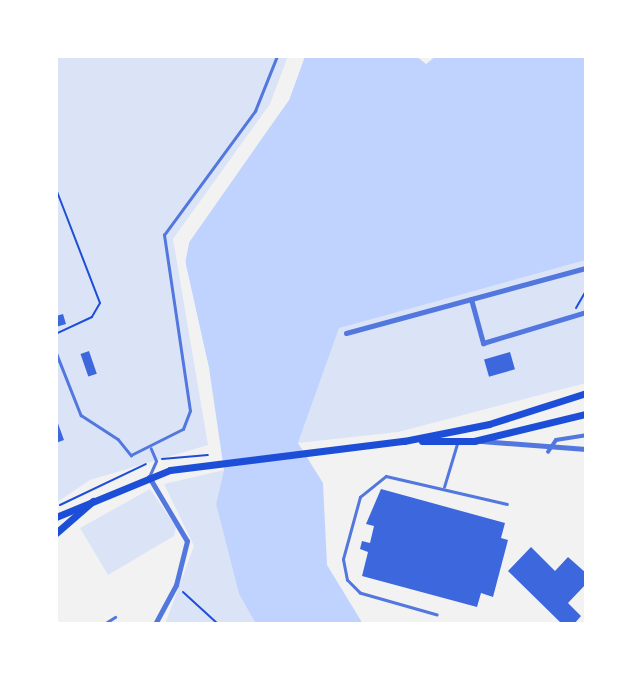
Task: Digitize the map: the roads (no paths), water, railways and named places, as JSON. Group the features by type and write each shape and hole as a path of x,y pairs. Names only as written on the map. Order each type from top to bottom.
{"main road":[{"path":"56,517 149,477 201,459 330,450 404,441 489,424 585,395"},
{"path":"404,441 474,440 586,414"},
{"path":"56,533 93,501"}],"street":[{"path":"346,333 586,268"},
{"path":"471,299 483,343 586,312"},
{"path":"550,449 586,435"},
{"path":"474,440 550,449 586,449"},
{"path":"149,477 187,541 176,585 155,624"}],"lane":[{"path":"56,352 80,415 118,439 131,455 151,449 183,429 190,411 164,235 255,111 277,56"},
{"path":"444,488 458,441"},
{"path":"149,477 156,461 151,449"},
{"path":"438,615 360,593 347,580 343,559 356,507 371,484 386,475 507,504"},
{"path":"104,624 115,617"}],"water":[{"path":"305,56 416,56 426,64 436,56 586,56 586,260 339,328 298,443 323,483 327,565 363,624 256,624 239,594 216,504 224,470 209,368 184,269 191,233 289,100"}]}
